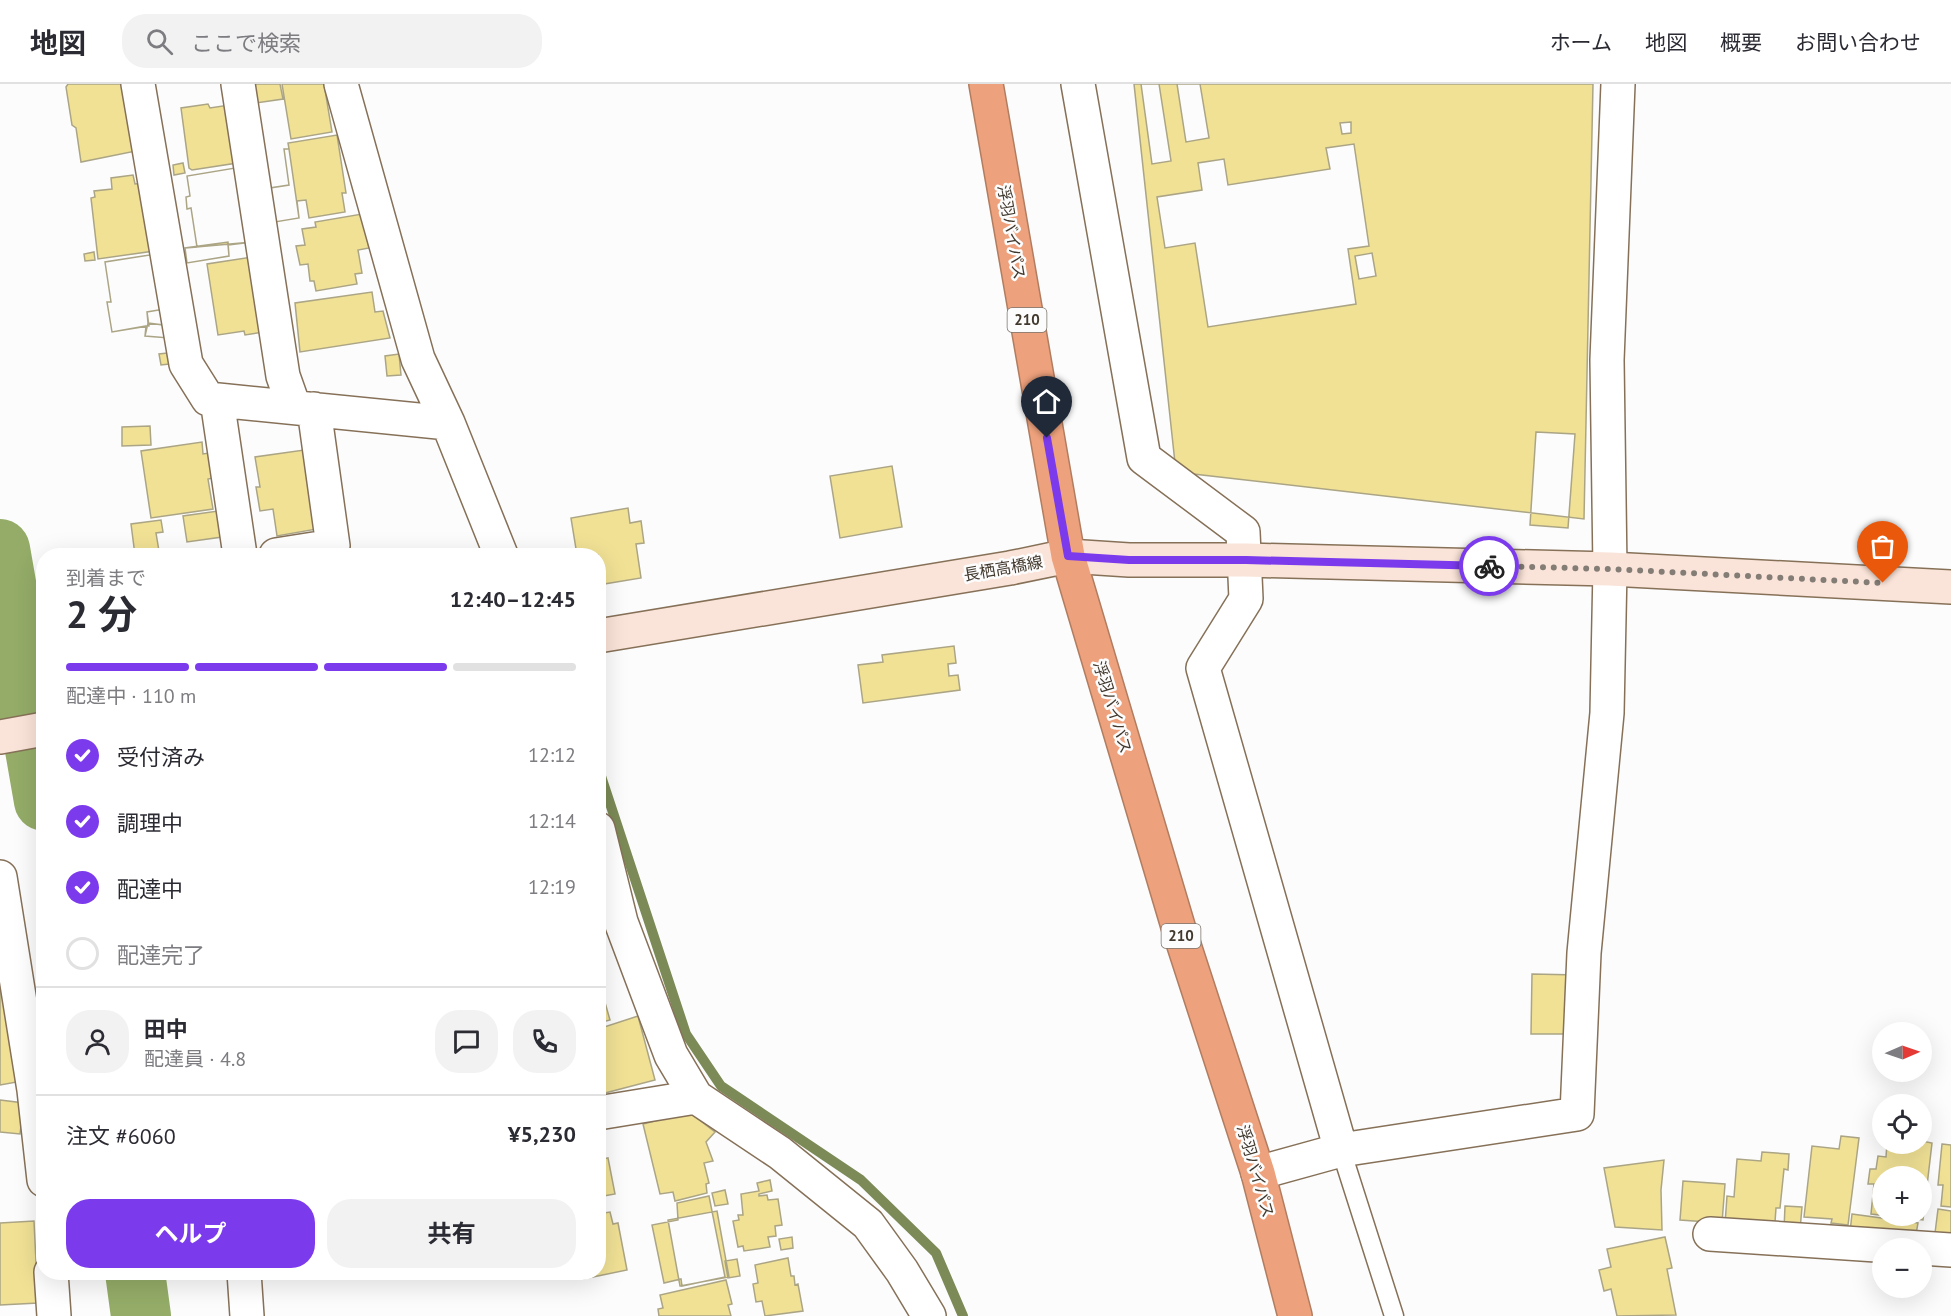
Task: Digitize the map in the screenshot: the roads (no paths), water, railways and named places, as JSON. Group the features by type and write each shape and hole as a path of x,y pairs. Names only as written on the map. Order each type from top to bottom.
{"highway":[{"name":"浮羽バイパス","path":"986,84 1068,556 1180,933 1258,1173 1295,1316"}],"main road":[{"name":"長栖高橋線","path":"606,635 1010,568 1068,556 1129,560 1246,560 1610,569 1951,587"},
{"path":"0,736 36,730"}],"street":[{"path":"138,84 186,364 208,399 448,423"},
{"path":"238,84 283,376 304,408 333,546 320,548"},
{"path":"341,84 418,359 448,423 498,548"},
{"path":"1078,84 1144,458 1243,532 1246,599 1203,668 1341,1150"},
{"path":"1258,1173 1341,1150 1577,1114 1584,953 1607,713 1610,569 1607,360 1618,84"},
{"path":"217,400 239,548"},
{"path":"0,877 3,911 36,1108"},
{"path":"606,892 610,924 671,1055 696,1097 780,1153 868,1224 902,1271 928,1316"},
{"path":"606,1112 696,1097"},
{"path":"1710,1234 1951,1250"},
{"path":"52,1280 54,1316"},
{"path":"244,1280 248,1316"}],"lane":[{"path":"1341,1150 1394,1316"}],"waterway":[{"path":"0,549 36,755"},
{"path":"606,791 686,1034 721,1086 861,1180 936,1253 963,1316"},
{"path":"136,1280 141,1316"}]}
